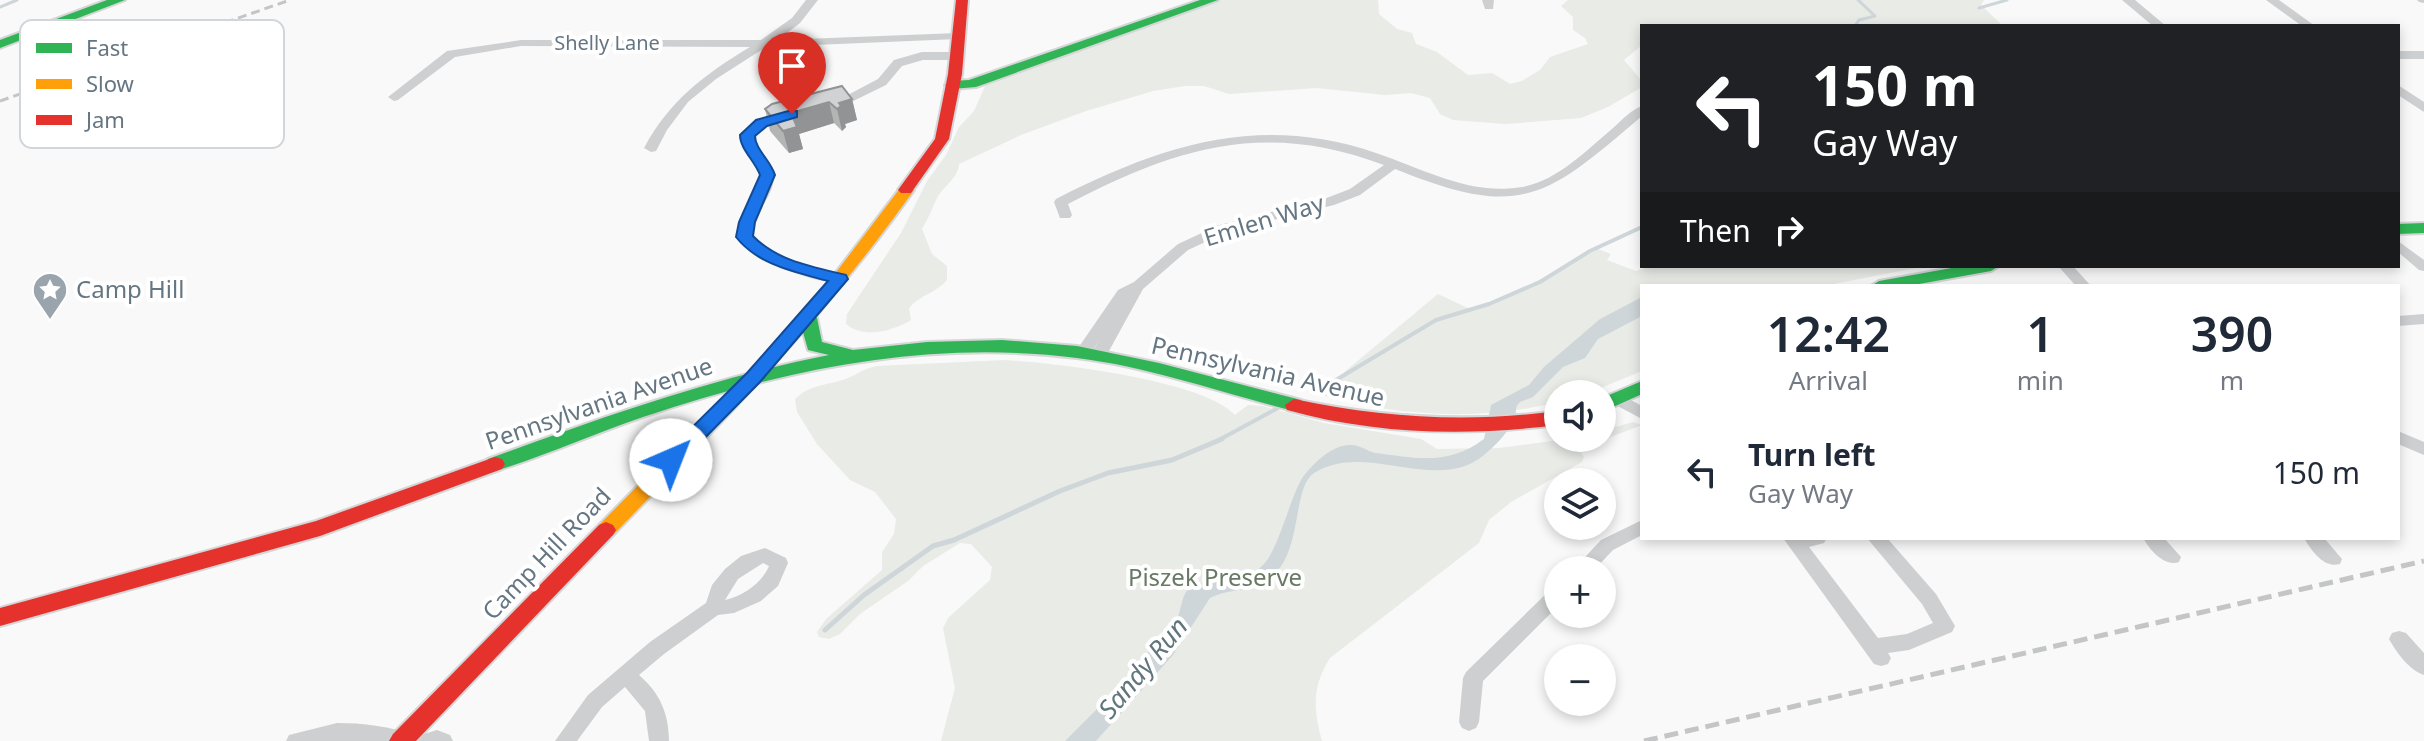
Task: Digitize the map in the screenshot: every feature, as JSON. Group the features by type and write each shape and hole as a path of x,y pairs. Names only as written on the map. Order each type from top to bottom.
{"main road":[{"path":"36,20 90,0"},
{"path":"60,20 119,0"},
{"path":"66,20 131,0"},
{"name":"Camp Hill Road","path":"402,741 692,438 754,378 840,279 937,148 958,89 956,56 962,0"},
{"path":"958,89 1212,0"},
{"path":"2400,229 2424,228"},
{"path":"1890,284 1980,268"},
{"path":"808,318 814,346 832,352 863,354"},
{"name":"Pennsylvania Avenue","path":"0,617 309,531 625,417 754,378 863,354 980,348 1090,355 1326,414 1404,428 1482,429 1544,421"},
{"path":"1616,399 1640,388"},
{"path":"625,417 664,412 680,414 691,423 692,438"}],"street":[{"path":"651,148 661,124 688,94 796,22 812,0"},
{"path":"2128,0 2158,24"},
{"path":"2272,0 2306,24"},
{"name":"Shelly Lane","path":"394,97 451,54 521,43 763,44 958,36"},
{"path":"2400,55 2424,55"},
{"path":"840,279 787,265 755,248 744,237 751,211 768,175 764,164 747,142 747,135 761,123 813,111 877,85 898,63 922,56 956,56"},
{"path":"2400,90 2424,108"},
{"path":"1065,215 1061,202 1117,171 1169,151 1211,142 1257,138 1335,145 1394,164 1439,184 1510,193 1531,189 1565,171 1640,112"},
{"name":"Emlen Way","path":"1090,355 1139,285 1183,247 1224,228 1329,202 1355,192 1394,164"},
{"path":"2400,247 2424,267"},
{"path":"2067,268 2082,284"},
{"path":"2400,321 2424,319"},
{"path":"1616,404 1640,412"},
{"path":"2400,438 2424,449"},
{"path":"1596,556 1607,545 1640,528"},
{"path":"1794,540 1877,653 1945,626 1929,599 1878,540"},
{"path":"2154,540 2172,557"},
{"path":"2315,540 2333,559"},
{"path":"565,741 595,701 715,607"},
{"path":"1469,722 1473,678 1544,608"},
{"path":"2399,639 2424,667"},
{"path":"625,675 650,696 656,708 659,741"},
{"path":"296,741 334,730 402,741"},
{"path":"428,741 443,741"}],"green space":[{"path":"1218,0 1378,0 1379,14 1397,29 1412,33 1416,44 1437,52 1468,75 1492,73 1510,84 1540,70 1550,57 1588,44 1573,30 1573,17 1561,6 1568,0 1984,0 1981,5 2001,24 1640,24 1640,47 1624,60 1640,79 1640,88 1581,118 1506,124 1453,120 1440,114 1430,98 1411,93 1385,95 1317,88 1229,94 1204,86 1153,91 1021,135 959,164 922,229 932,254 947,266 947,280 909,308 911,320 904,324 878,332 853,329 846,324 847,314 901,233 927,181 946,155 959,127 974,111 985,86"},
{"path":"1598,249 1611,254 1607,260 1636,271 1644,268 1916,268 1833,284 1640,284 1640,372 1616,382 1544,380 1544,405 1498,412 1437,414 1377,407 1318,394 1438,294 1472,310 1495,303"},
{"name":"Piszek Preserve","path":"1005,360 1058,365 1127,376 1193,392 1235,415 1248,405 1263,406 1324,423 1421,439 1437,449 1499,448 1544,442 1544,452 1581,452 1584,457 1582,462 1571,468 1544,468 1544,483 1511,502 1489,520 1479,543 1330,658 1320,678 1316,698 1322,741 1096,741 1125,707 1112,691 1091,718 1065,741 941,741 955,688 943,628 948,618 990,580 992,567 971,544 960,543 923,566 908,581 860,614 840,634 829,639 819,637 817,632 826,619 882,570 882,552 894,534 896,519 875,492 850,480 817,444 797,412 795,399 814,387 841,381 869,368"},
{"name":"Piszek Preserve","path":"1633,422 1640,426 1616,435 1616,427"}],"water":[{"path":"1640,298 1640,317 1598,339 1585,358 1563,367 1550,380 1544,380 1544,386 1533,397 1520,402 1513,422 1502,438 1484,455 1465,466 1423,470 1355,462 1334,464 1314,473 1303,491 1289,551 1272,576 1248,588 1210,598 1173,655 1096,741 1065,741 1142,664 1148,652 1176,621 1184,595 1190,587 1204,582 1239,579 1264,564 1301,480 1323,456 1351,445 1375,453 1418,458 1445,457 1471,448 1484,439 1491,405 1529,385 1544,367 1600,319"}],"building":[{"path":"842,86 852,99 839,103 841,106 837,109 829,102 791,113 797,127 783,131 765,109 772,104"}],"waterway":[{"path":"0,7 17,0"},
{"path":"1856,24 1859,20 1875,16 1858,0"},
{"name":"Sandy Run","path":"1979,8 2007,0"},
{"path":"1316,392 1436,320 1489,304 1540,282 1590,251 1640,228"},
{"path":"1217,441 1278,408"},
{"path":"825,630 864,595 933,546 954,540 1060,491 1108,473 1172,460 1222,439"}],"railway":[{"path":"233,20 290,0"},
{"path":"0,101 20,94"},
{"path":"1644,741 2424,561"}],"traffic: fast":[{"path":"65,20 119,0"},
{"path":"952,85 971,84 1212,0"},
{"path":"0,44 20,37"},
{"path":"2400,229 2424,228"},
{"path":"1890,284 1980,268"},
{"path":"808,318 814,346 846,353"},
{"path":"495,464 707,390 853,356 927,347 1002,346 1077,352 1159,369 1294,405"},
{"path":"1616,399 1640,388"}],"traffic: slow":[{"path":"606,530 754,378 840,279 906,190"}],"traffic: jam":[{"path":"906,190 942,139 955,74 962,0"},
{"path":"1294,405 1362,418 1426,425 1490,425 1544,420"},
{"path":"0,617 320,528 495,464"},
{"path":"401,741 606,530"}],"place":[{"name":"Camp Hill","path":"50,321"}],"route":[{"path":"671,460 754,378 840,279 787,265 755,248 744,237 755,199 763,191 768,175 764,164 747,142 747,135 761,123 792,114"}]}
